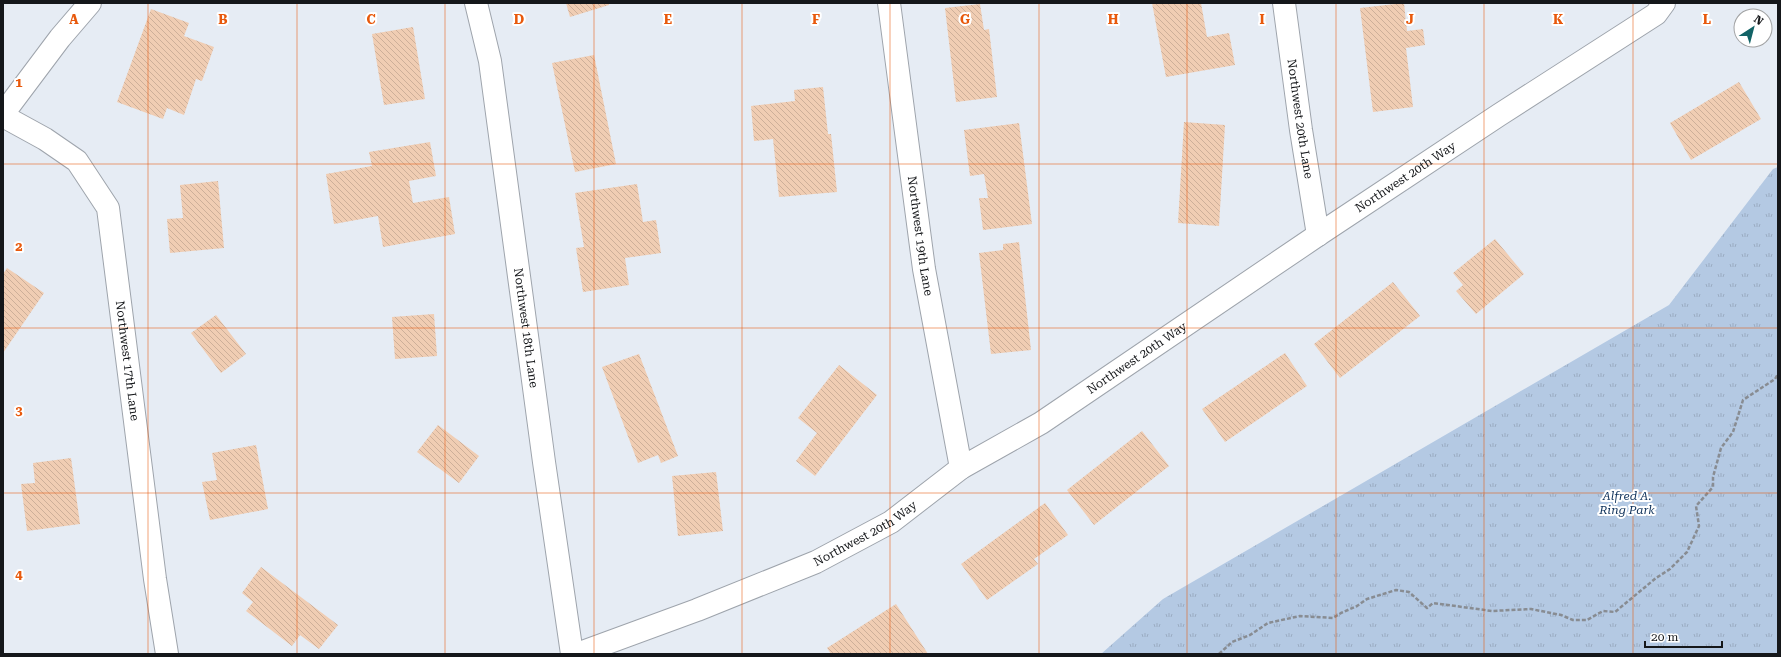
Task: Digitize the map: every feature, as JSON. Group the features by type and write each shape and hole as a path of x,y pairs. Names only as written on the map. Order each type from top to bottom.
{"street":[{"path":"3,115 60,38 90,3"},
{"name":"Northwest 18th Lane","path":"476,3 490,61 544,462 572,654"},
{"name":"Northwest 19th Lane","path":"888,3 924,270 961,468"},
{"name":"Northwest 20th Lane","path":"1284,3 1301,130 1318,235"},
{"name":"Northwest 20th Way","path":"577,654 697,610 816,562 891,522 961,468 1040,423 1318,235 1499,115 1656,14 1664,3"},
{"name":"Northwest 17th Lane","path":"3,115 45,139 77,162 108,208 155,579 167,654"}],"path":[{"path":"1219,654 1232,642 1250,635 1268,623 1300,616 1333,618 1341,612 1357,606 1367,599 1396,590 1409,592 1427,608 1433,603 1492,611 1531,609 1560,615 1573,620 1587,620 1603,611 1615,612 1656,578 1670,569 1687,552 1699,526 1696,506 1713,487 1713,477 1721,448 1733,432 1743,400 1775,379 1778,374"}],"green space":[{"name":"Alfred A. Ring Park","path":"1778,167 1778,654 1101,654 1163,599 1669,305 1773,169"}],"building":[{"path":"566,3 609,3 609,5 570,17"},
{"path":"1152,3 1201,3 1207,37 1229,33 1235,65 1166,77"},
{"path":"1404,3 1407,31 1423,29 1425,45 1406,48 1413,107 1373,112 1360,8"},
{"path":"980,4 984,30 989,29 997,97 956,102 945,8"},
{"path":"151,9 189,23 184,36 214,47 202,81 196,79 184,115 167,108 163,119 117,102"},
{"path":"413,27 425,99 384,105 372,34"},
{"path":"594,55 616,164 575,172 552,63"},
{"path":"1739,82 1761,119 1691,160 1670,123"},
{"path":"823,87 828,134 831,134 837,192 779,197 773,139 754,141 751,106 795,101 794,90"},
{"path":"1184,122 1225,125 1219,226 1178,223"},
{"path":"1019,123 1032,224 983,230 979,198 988,198 984,174 970,176 964,130"},
{"path":"430,142 436,176 409,181 413,203 449,197 455,234 383,247 378,216 334,224 326,174 372,166 369,152"},
{"path":"218,181 224,248 170,253 167,219 183,218 180,185"},
{"path":"637,184 643,222 656,220 661,253 625,258 629,285 583,292 576,248 584,247 575,193"},
{"path":"1495,239 1524,274 1476,314 1456,291 1463,285 1453,273"},
{"path":"1019,242 1031,350 991,354 979,253 1003,250 1003,244"},
{"path":"7,268 44,293 3,353 3,274"},
{"path":"1393,282 1420,316 1340,378 1314,344"},
{"path":"434,314 437,356 395,359 392,317"},
{"path":"216,315 246,354 221,373 191,333"},
{"path":"1285,353 1307,386 1225,442 1202,409"},
{"path":"639,354 678,456 661,463 658,455 638,463 602,367"},
{"path":"839,365 877,395 815,476 796,461 817,433 798,418"},
{"path":"438,425 479,456 459,483 417,452"},
{"path":"1142,431 1169,466 1094,525 1067,490"},
{"path":"256,445 268,509 210,520 202,482 217,480 212,453"},
{"path":"71,458 80,524 27,531 21,484 35,483 33,463"},
{"path":"716,472 723,531 678,536 672,476"},
{"path":"1045,503 1068,535 1034,559 1038,564 987,600 961,564"},
{"path":"261,567 338,625 319,649 300,635 292,646 246,611 253,602 242,593"},
{"path":"896,604 928,654 831,654 827,648"}]}
